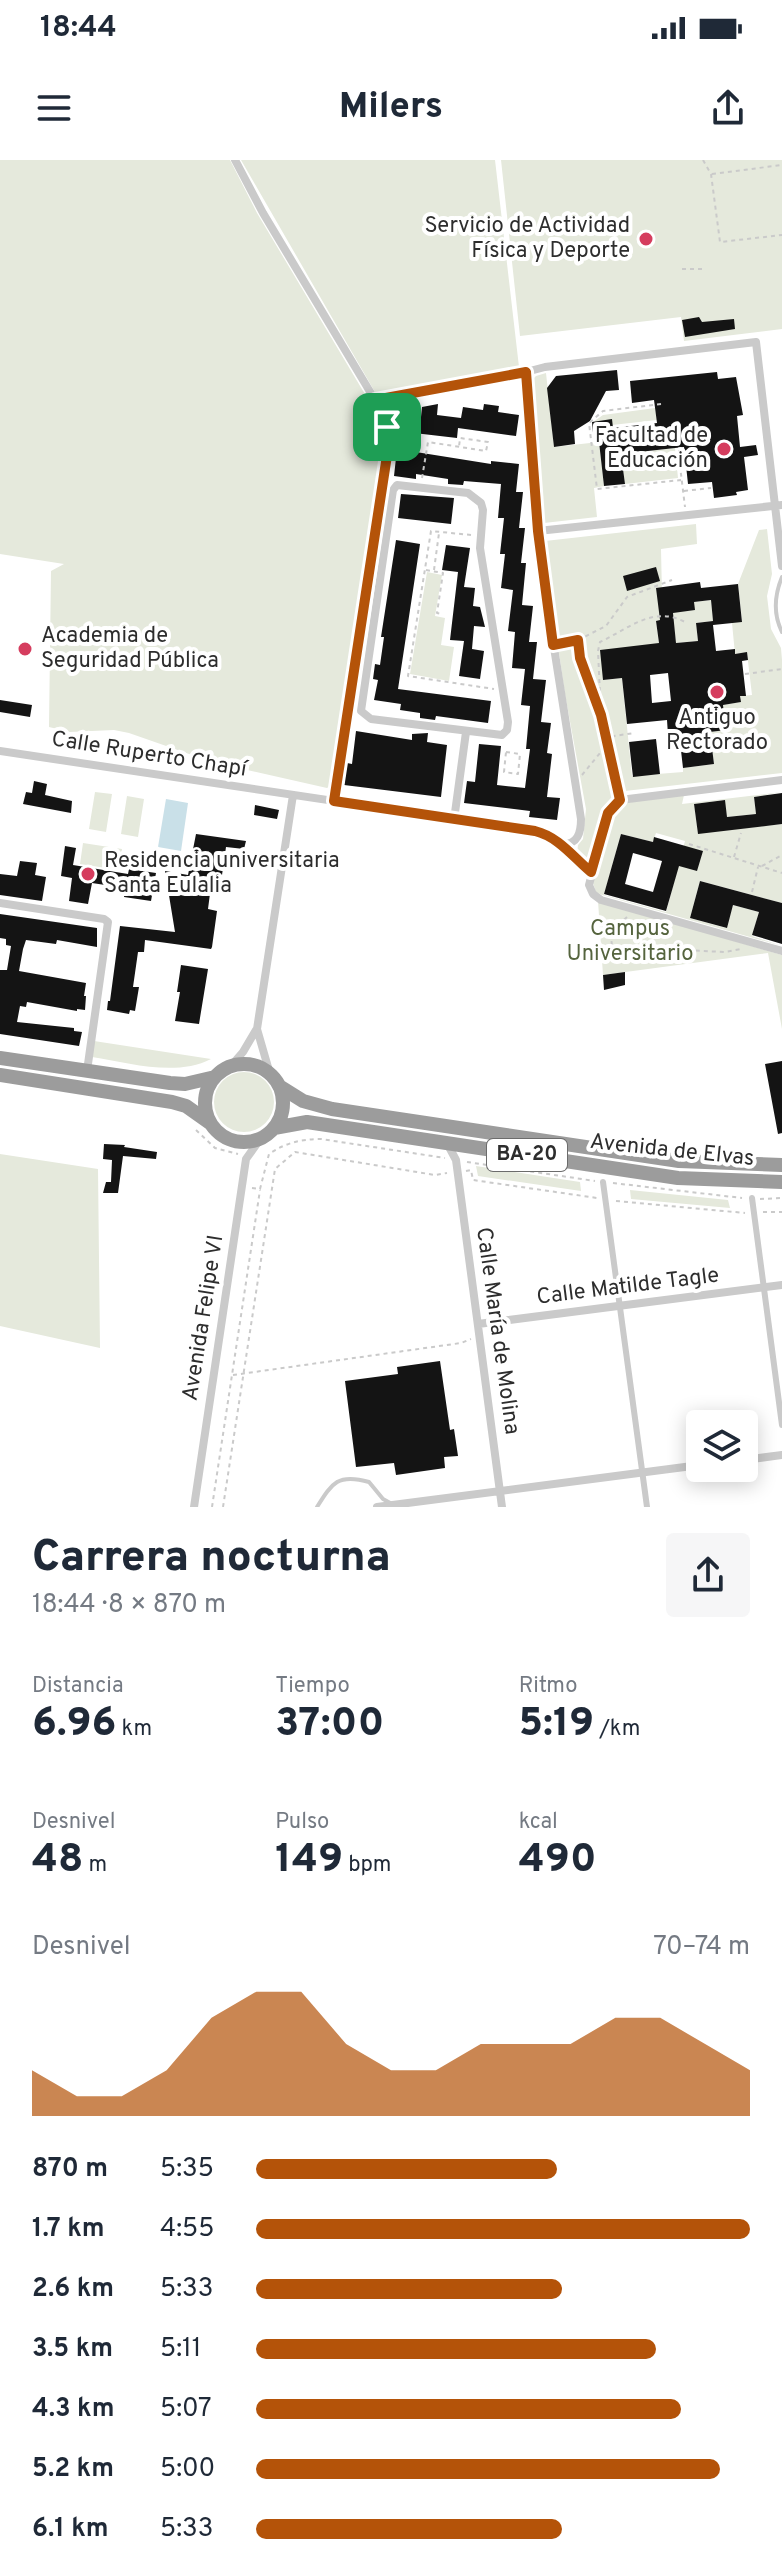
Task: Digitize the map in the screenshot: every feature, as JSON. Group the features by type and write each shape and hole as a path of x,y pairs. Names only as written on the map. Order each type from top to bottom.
{"highway":[{"path":"0,1058 185,1084 215,1077 230,1067 249,1064 274,1080 283,1097 282,1112 274,1128 261,1138 248,1142 235,1141 222,1135 186,1106 172,1102 0,1075"},
{"path":"210,1123 205,1100 215,1077"},
{"name":"Avenida de Elvas","path":"274,1080 303,1101 332,1109 679,1161 782,1165"},
{"name":"Avenida de Elvas","path":"274,1128 307,1122 678,1178 782,1182"}],"street":[{"path":"235,160 263,213 375,400 387,427 388,449 334,801"},
{"path":"591,872 562,844 575,841 580,834 581,819 538,531 526,372 545,367 756,342 778,505 782,566"},
{"path":"400,484 474,496 483,510 480,536 508,722 504,734 497,736 371,719 361,711 393,490 400,484"},
{"path":"538,531 778,505"},
{"path":"454,820 466,732"},
{"name":"Calle Ruperto Chapí","path":"0,751 535,831 562,844"},
{"path":"782,780 620,800 608,813 591,872 590,890 601,900 782,951"},
{"path":"230,1067 257,1029 293,795"},
{"path":"0,903 108,922 87,1071"},
{"path":"257,1029 274,1080"},
{"name":"Avenida Felipe VI","path":"194,1507 242,1187 248,1154 261,1138"},
{"path":"444,1142 454,1152 456,1160"},
{"name":"Calle María de Molina","path":"456,1160 502,1507"},
{"path":"603,1182 647,1507"},
{"path":"752,1198 782,1425"},
{"name":"Calle Matilde Tagle","path":"478,1328 782,1285"},
{"path":"758,1458 782,1455"},
{"path":"377,1507 686,1467"}],"lane":[{"path":"782,577 775,595 782,632"},
{"path":"317,1507 330,1485 341,1479 369,1482 383,1499 394,1505"}],"path":[{"path":"703,160 711,174 720,242 782,235"},
{"path":"711,174 782,165"},
{"path":"682,269 702,269"},
{"path":"375,400 526,372"},
{"path":"661,404 603,411 589,423 597,489 681,480"},
{"path":"420,487 428,442 459,447 486,451 488,442 460,438 459,447"},
{"path":"684,440 676,441 686,515"},
{"path":"683,491 711,488"},
{"path":"480,536 431,531 408,676 503,690"},
{"path":"433,572 440,532"},
{"path":"424,570 443,573 437,613 442,614"},
{"path":"553,645 578,640 606,626 627,597 672,580"},
{"path":"601,715 600,642 654,616 675,617 685,622"},
{"path":"578,640 580,658 601,715 620,800"},
{"path":"745,674 782,669"},
{"path":"574,778 585,773 614,736 634,733"},
{"path":"506,752 520,754 518,774 504,772 506,752"},
{"path":"733,858 741,833"},
{"path":"689,844 782,873"},
{"path":"752,892 759,866 782,855"},
{"path":"628,917 610,932 612,945 725,952 743,949 729,945"},
{"path":"191,1121 215,1148 238,1154"},
{"path":"212,1507 260,1189 269,1154 291,1142 321,1139 671,1192 782,1198"},
{"path":"223,1507 275,1169 295,1152 435,1175 471,1170 473,1180 605,1199 681,1208 782,1212"},
{"path":"242,1187 260,1189"},
{"path":"231,1375 461,1343 475,1337 478,1328"}],"green space":[{"path":"0,160 230,160 257,213 372,406 381,426 383,445 330,786 327,788 212,762 129,733 114,730 70,732 49,727 51,571 64,564 0,554"},
{"path":"241,160 495,160 519,367 383,394 375,392"},
{"name":"Servicio de Actividad Física y Deporte","path":"501,160 782,160 782,329 684,341 681,317 520,336"},
{"path":"546,373 554,447 599,442 604,486 594,488 597,517 544,523 531,381"},
{"path":"655,408 657,420 612,425 611,420 593,422 603,415"},
{"path":"675,448 678,478 625,484 621,454"},
{"name":"Campus Universitario","path":"696,524 697,544 661,549 662,595 694,602 711,600 713,621 696,623 698,641 676,643 673,620 656,621 659,643 603,680 622,678 632,776 683,772 683,768 714,764 710,732 726,730 723,705 740,702 740,696 752,695 747,653 735,654 732,623 742,621 738,584 759,530 767,529 772,574 767,596 771,629 781,648 782,660 782,773 625,791 604,807 591,853 587,858 580,857 577,852 583,839 586,809 565,694 545,541"},
{"path":"427,572 442,575 435,616 445,618 441,645 454,647 449,681 410,674"},
{"path":"95,792 112,794 106,832 89,829"},
{"name":"Campus Universitario","path":"782,792 754,797 756,814 727,817 724,800 694,804 698,833 782,824 782,903 700,881 690,918 726,928 733,905 759,912 752,936 782,946 602,895 596,892 593,883 611,811 622,803 684,795 682,804","holes":["656,833 685,841 666,912 604,895 621,834 653,842"]},
{"path":"127,796 144,799 138,837 121,834"},
{"path":"83,843 122,849 119,870 80,864"},
{"name":"Campus Universitario","path":"598,901 782,955 782,1029 768,953 603,975"},
{"path":"94,1041 211,1059 183,1067 137,1065 92,1057"},
{"path":"244,1072 265,1081 274,1102 265,1123 244,1132 223,1123 214,1102 223,1081"},
{"path":"0,1154 98,1169 100,1348 0,1326"},
{"path":"476,1166 580,1182 581,1191 478,1176"},
{"path":"630,1190 728,1200 730,1208 631,1199"}],"water":[{"path":"166,799 188,803 181,851 158,847"}],"building":[{"path":"699,317 702,322 734,319 735,329 685,337 682,320"},
{"path":"617,370 619,390 606,391 590,421 574,431 575,444 554,447 547,388 556,376"},
{"path":"717,372 718,379 736,377 743,415 737,416 740,447 756,445 758,455 744,457 748,490 714,498 712,482 688,484 684,447 621,454 625,484 604,486 599,442 594,443 592,422 612,419 613,428 657,423 654,400 632,403 630,381"},
{"path":"438,404 437,415 461,418 463,407 483,410 484,404 499,406 498,412 519,415 516,436 458,428 457,438 397,431 398,415 421,417 422,407"},
{"path":"397,449 491,464 491,461 519,464 516,492 523,492 519,528 525,528 521,563 526,563 522,605 533,606 529,642 537,642 533,679 546,680 541,722 551,723 547,753 552,754 547,797 560,798 557,820 529,817 530,811 464,803 467,781 475,782 479,744 501,746 497,785 525,788 530,749 526,749 530,706 521,705 525,669 512,668 515,632 508,631 513,590 501,588 505,554 500,554 504,518 498,518 501,484 464,481 463,485 448,484 448,479 416,474 416,479 394,476"},
{"path":"401,494 454,498 451,524 398,518"},
{"path":"396,540 420,544 398,689 491,701 488,723 436,716 435,720 420,718 420,713 400,710 401,704 374,700 378,680 373,679 375,664 380,665 384,637 381,637"},
{"path":"446,545 470,548 464,587 475,588 473,606 480,607 485,627 474,626 472,649 484,651 480,679 459,676 464,641 450,640 458,572 442,570"},
{"path":"656,567 660,581 627,591 623,576"},
{"path":"700,582 701,588 738,584 742,622 713,625 716,651 735,649 735,654 747,652 748,660 742,661 746,696 740,696 741,702 723,705 726,730 710,732 714,764 683,768 679,733 668,735 667,720 627,724 622,678 603,680 600,650 659,643 656,588","holes":["711,600 713,621 696,623 698,641 676,643 673,613 695,610 694,602","668,673 671,701 652,703 650,675"]},
{"path":"0,700 32,705 30,717 0,712"},
{"path":"356,731 412,740 412,734 428,733 427,742 447,745 441,797 344,785 347,763 352,764"},
{"path":"656,739 660,774 633,777 629,742"},
{"path":"34,781 47,784 45,795 72,801 71,813 23,804 26,792 32,793"},
{"path":"782,793 782,824 698,834 694,804 725,800 727,817 756,814 754,797"},
{"path":"255,805 279,810 277,819 254,815"},
{"path":"196,834 246,841 244,849 226,847 222,875 212,878 208,909 217,911 211,949 145,940 144,952 138,952 133,987 139,987 135,1011 130,1010 129,1014 107,1010 120,926 175,932 165,871 188,875"},
{"path":"621,834 653,842 654,837 703,851 697,871 679,866 666,911 604,894","holes":["633,853 662,861 653,892 625,884"]},
{"path":"65,846 76,848 73,865 128,874 129,869 156,873 151,901 124,897 125,888 92,883 88,904 69,901 72,878 61,876"},
{"path":"20,861 37,863 35,875 46,877 42,901 0,895 0,874 17,876"},
{"path":"700,881 782,903 782,944 752,935 759,912 733,905 727,928 690,918"},
{"path":"0,914 97,928 97,947 57,940 56,944 26,940 19,971 86,983 85,1010 27,1002 26,1007 20,1006 17,1022 74,1028 74,1031 82,1032 79,1046 0,1034 0,970 7,970 11,946 6,945 6,939 0,938"},
{"path":"181,965 208,969 199,1024 175,1021"},
{"path":"625,972 625,985 604,990 603,975"},
{"path":"782,1061 782,1133 778,1134 765,1064"},
{"path":"104,1144 157,1152 156,1159 123,1156 118,1193 103,1193 106,1182 111,1182 112,1160 103,1159"},
{"path":"440,1361 450,1430 454,1429 458,1456 444,1457 445,1468 396,1475 394,1463 356,1467 345,1381 398,1374 397,1367"}],"place":[{"name":"Servicio de Actividad Física y Deporte","path":"646,239"},
{"name":"Facultad de Educación","path":"724,449"},
{"name":"Academia de Seguridad Pública","path":"25,649"},
{"name":"Antiguo Rectorado","path":"717,692"},
{"name":"Residencia universitaria Santa Eulalia","path":"88,874"}],"route":[{"path":"526,372 538,531 553,645 578,640 580,658 601,715 620,800 610,808 591,872 562,844 535,831 334,801 388,449 387,427 375,400 526,372"}]}
